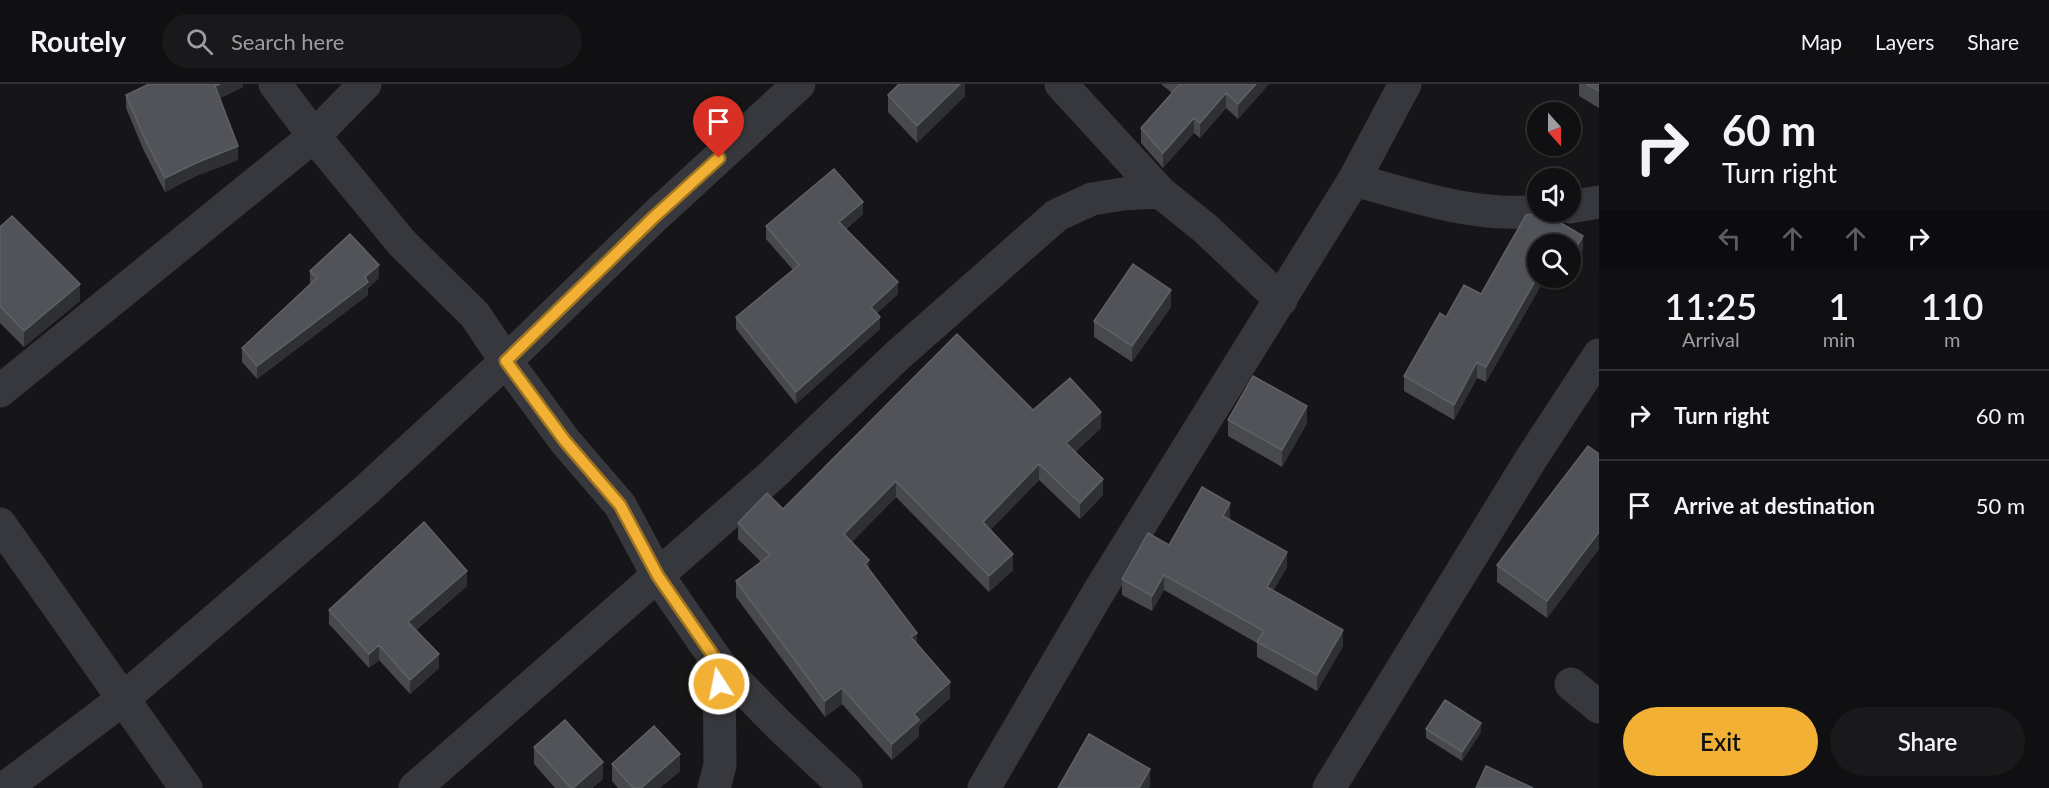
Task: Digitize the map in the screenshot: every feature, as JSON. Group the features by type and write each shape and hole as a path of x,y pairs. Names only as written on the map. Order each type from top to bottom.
{"street":[{"path":"275,84 314,136 402,243 475,315 565,441 620,505 658,576 719,664 846,788"},
{"path":"0,391 314,136 365,84"},
{"path":"5,788 123,699 363,493 506,361 654,217 799,84"},
{"path":"1061,84 1160,192 1206,228 1281,300"},
{"path":"984,788 1098,593 1354,180 1405,84"},
{"path":"1354,180 1464,210 1527,212"},
{"path":"414,788 771,476 898,355 1057,214 1092,199 1122,194 1160,192"},
{"path":"1581,205 1599,202"},
{"path":"1329,788 1531,459 1599,355"},
{"path":"0,524 186,788"},
{"path":"714,788 720,765 719,664"},
{"path":"1571,684 1599,707"}],"building":[{"path":"149,84 220,84 215,86 238,146 165,178 126,95"},
{"path":"899,84 960,84 917,126 888,95"},
{"path":"1180,84 1256,84 1238,104 1226,93 1200,123 1194,118 1163,153 1141,128"},
{"path":"1586,84 1599,84 1599,91"},
{"path":"834,169 863,202 839,222 898,282 871,307 880,317 796,392 736,317 799,265 766,226"},
{"path":"1526,215 1527,222 1559,222 1580,234 1527,234 1527,288 1531,288 1486,367 1477,362 1454,405 1404,376 1440,313 1446,317 1464,285 1481,294"},
{"path":"12,216 80,284 24,331 0,306 0,227"},
{"path":"350,234 379,265 365,277 368,282 257,366 242,348 317,278 310,271"},
{"path":"1133,264 1171,290 1132,346 1094,321"},
{"path":"957,334 1033,410 1070,378 1101,412 1066,443 1103,479 1080,503 1039,464 983,522 1013,554 989,576 896,481 844,534 869,560 865,564 917,633 911,637 950,682 914,714 919,720 892,744 842,688 825,701 736,581 770,555 738,523 767,493 783,509"},
{"path":"1253,376 1307,406 1282,450 1228,420"},
{"path":"1588,446 1599,454 1599,532 1547,601 1497,565"},
{"path":"1202,487 1230,503 1223,516 1287,552 1267,587 1343,630 1317,675 1257,642 1264,631 1164,575 1152,596 1122,579 1148,533 1169,545"},
{"path":"424,522 467,571 408,622 439,654 410,680 379,645 369,654 329,610"},
{"path":"1445,700 1481,723 1462,752 1426,729"},
{"path":"565,720 603,762 573,788 534,747"},
{"path":"654,726 680,754 641,788 633,788 612,764"},
{"path":"1089,734 1150,769 1139,788 1058,788"},
{"path":"1486,766 1533,788 1476,788"}],"route":[{"path":"719,158 654,217 506,361 565,441 620,505 658,576 719,664 719,684"}]}
